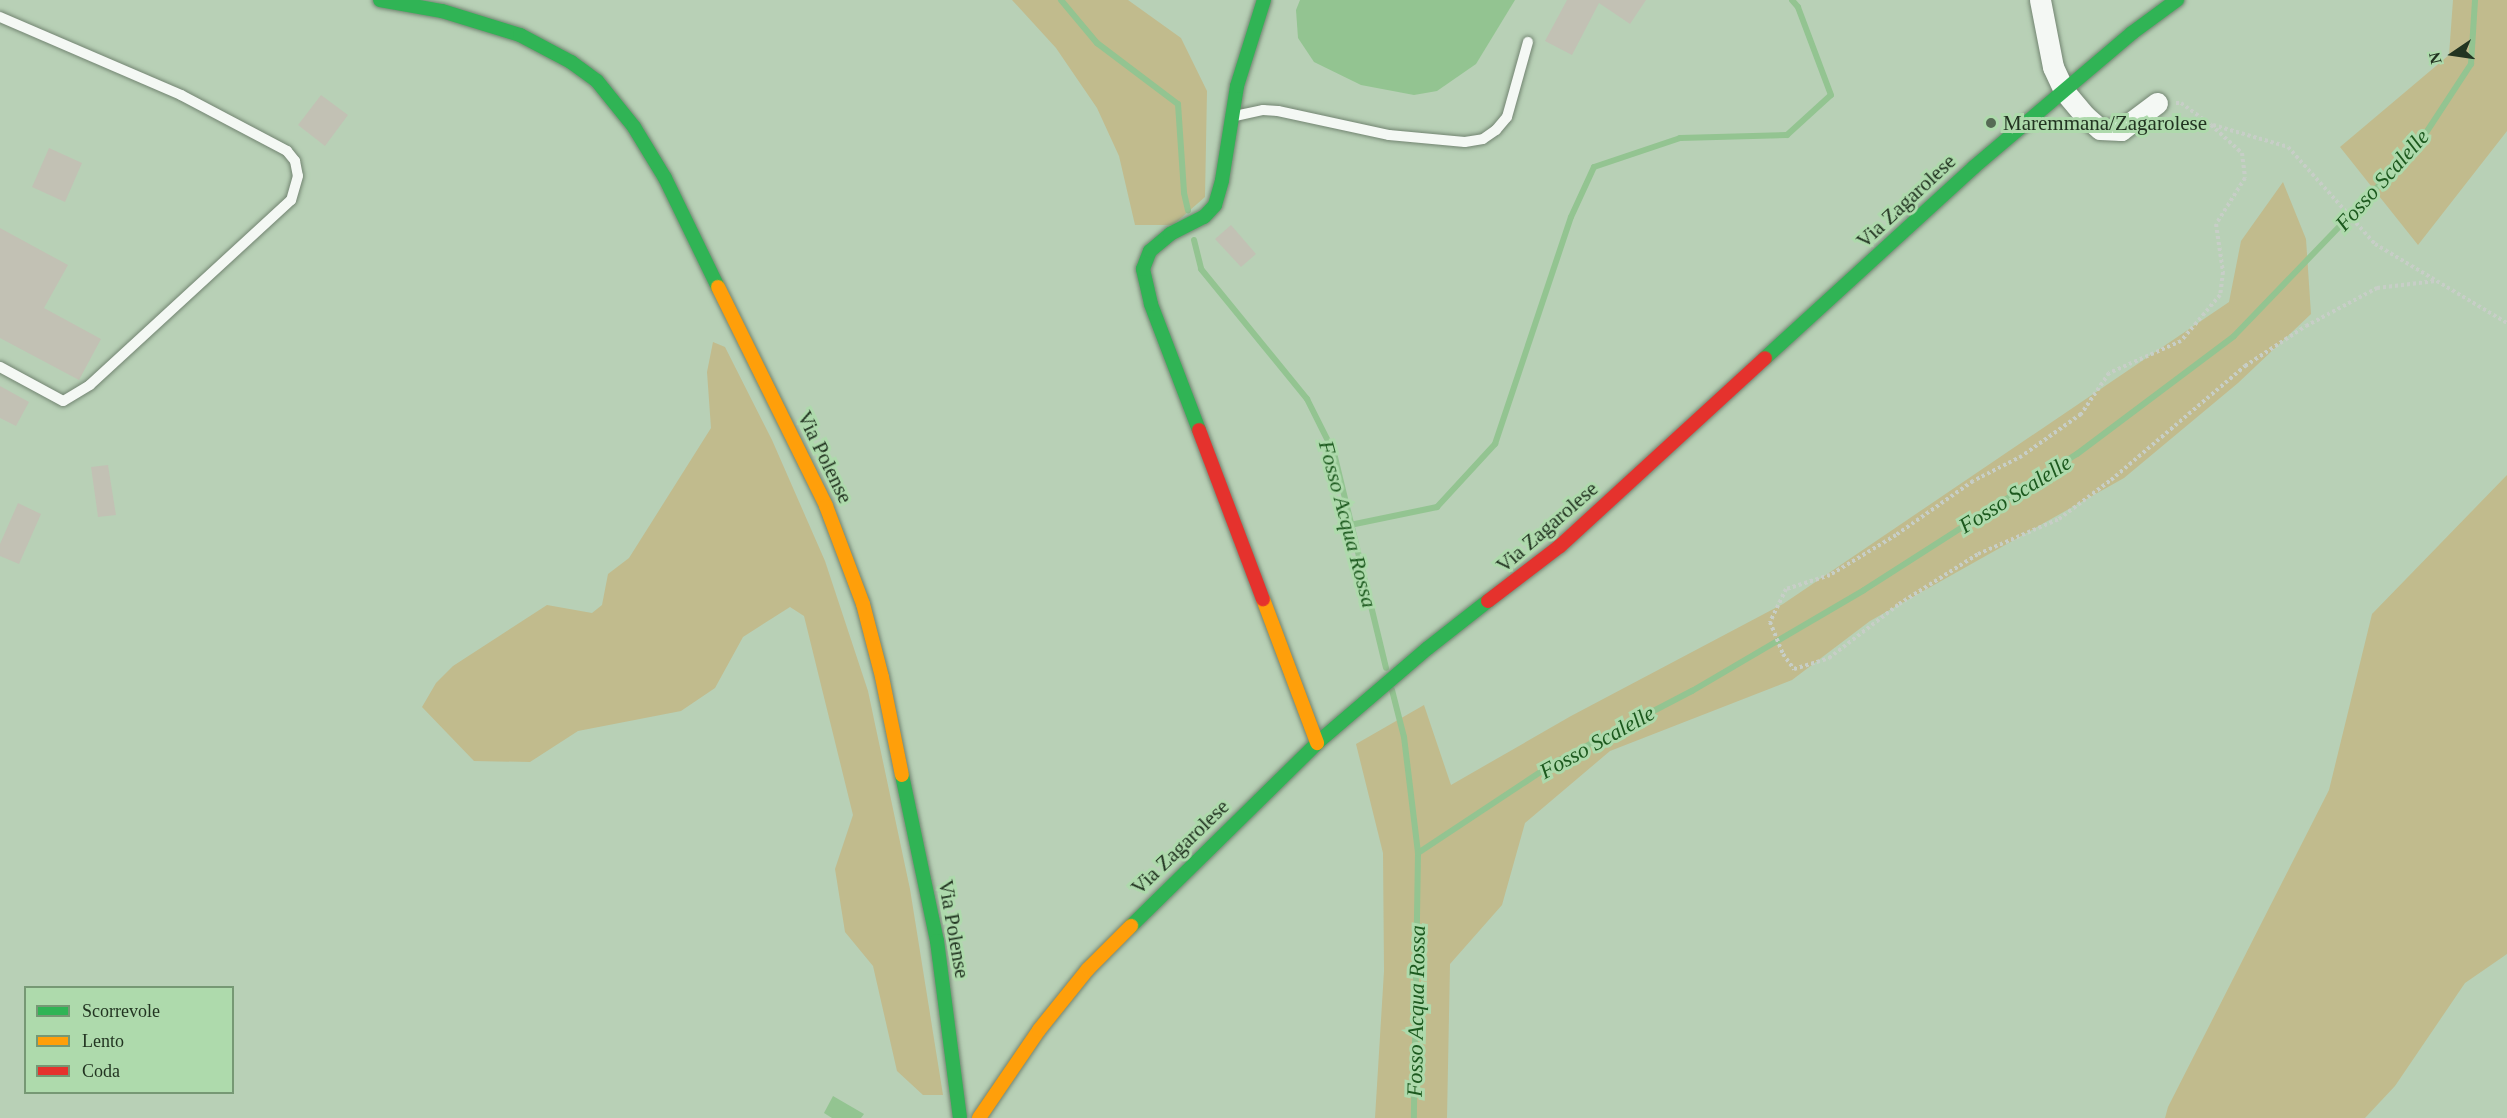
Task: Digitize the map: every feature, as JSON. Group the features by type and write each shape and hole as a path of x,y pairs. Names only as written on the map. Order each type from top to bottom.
{"street":[{"name":"Via Polense","path":"380,0 442,11 488,24 520,35 571,62 597,81 610,96 640,136 665,178 822,497 845,551 863,604 882,677 937,941 960,1118"},
{"path":"1264,0 1230,118 1222,180 1215,205 1204,217 1170,234 1150,250 1143,269 1150,304 1317,743"},
{"path":"2040,0 2053,67 2064,91 2085,116 2100,129 2121,130 2157,103"},
{"name":"Via Zagarolese","path":"979,1118 1020,1054 1088,969 1317,743 1428,648 1560,546 1974,167 2133,33 2177,0"}],"lane":[{"path":"0,17 181,95 287,151 296,160 298,176 291,200 90,386 63,401 0,368"},
{"path":"1230,118 1263,110 1278,111 1389,135 1465,142 1483,139 1496,130 1507,117 1528,42"}],"path":[{"path":"2157,103 2181,103 2211,124 2242,153 2245,177 2216,224 2223,272 2220,295 2181,341 2109,373 2081,414 2022,456 1973,481 1896,535 1830,575 1786,589 1770,622 1783,654 1794,669 1828,658 1899,604 1978,554 2059,519 2111,480 2245,366 2306,326 2377,288 2436,280"},
{"path":"2211,124 2288,147 2375,244 2507,323"}],"shaded area":[{"path":"1012,0 1128,0 1181,38 1207,91 1205,197 1173,225 1135,225 1119,156 1097,108 1056,48"},
{"path":"1300,0 1515,0 1476,64 1437,91 1414,95 1361,85 1314,62 1298,38 1296,10"},
{"path":"2453,0 2507,0 2507,131 2418,245 2340,147 2449,55"},
{"path":"2283,182 2306,239 2311,314 2238,383 2124,478 1870,621 1792,680 1610,751 1525,823 1502,905 1450,964 1447,1118 1375,1118 1384,971 1383,853 1356,744 1424,705 1451,785 1571,716 1783,604 2229,302 2241,241"},
{"path":"713,342 725,347 772,440 825,561 868,691 910,889 943,1095 923,1095 897,1071 873,966 845,932 835,869 853,815 804,616 790,607 743,637 715,688 681,711 578,731 530,762 474,761 422,707 436,683 453,666 547,605 592,613 602,605 608,574 629,558 711,428 707,372"},
{"path":"2507,475 2507,954 2465,983 2395,1086 2365,1118 2165,1118 2168,1107 2329,790 2372,614"},
{"path":"833,1096 864,1114 861,1118 832,1118 824,1113"}],"building":[{"path":"1567,0 1646,0 1630,24 1599,3 1572,55 1545,41"},
{"path":"321,95 348,115 325,146 298,125"},
{"path":"49,148 82,163 65,202 32,187"},
{"path":"1231,225 1256,254 1241,267 1215,239"},
{"path":"0,228 68,265 44,308 101,339 79,380 0,338"},
{"path":"0,386 29,402 16,426 0,418"},
{"path":"108,465 116,515 98,517 91,467"},
{"path":"18,503 41,514 19,564 0,556 0,544"}],"waterway":[{"name":"Fosso Acqua Rossa","path":"1061,0 1097,43 1178,104 1184,193 1188,211"},
{"path":"1350,525 1437,507 1495,444 1571,217 1594,167 1680,138 1787,135 1831,95 1798,7 1792,0"},
{"name":"Fosso Scalelle","path":"1418,853 1554,763 1692,691 1864,590 2077,454 2234,336 2418,145 2471,64 2475,0"},
{"name":"Fosso Acqua Rossa","path":"1194,240 1201,269 1307,399 1334,453 1386,668"},
{"name":"Fosso Acqua Rossa","path":"1392,690 1404,737 1418,853 1414,1118"}],"traffic: fast":[{"path":"380,0 442,11 520,35 571,62 597,81 634,127 665,178 718,287"},
{"path":"1199,430 1151,304 1143,269 1150,251 1170,234 1204,217 1215,205 1222,180 1237,86 1264,0"},
{"path":"1765,358 1974,167 2132,33 2177,0"},
{"path":"1131,926 1317,743 1428,648 1488,601"},
{"path":"902,775 937,941 960,1118"}],"traffic: slow":[{"path":"718,287 826,506 863,604 882,677 902,775"},
{"path":"1263,599 1317,743"},
{"path":"979,1118 1039,1030 1088,969 1131,926"}],"traffic: jam":[{"path":"1488,601 1560,546 1765,358"},
{"path":"1199,430 1263,599"}],"place":[{"name":"Maremmana/Zagarolese","path":"1991,123"}]}
